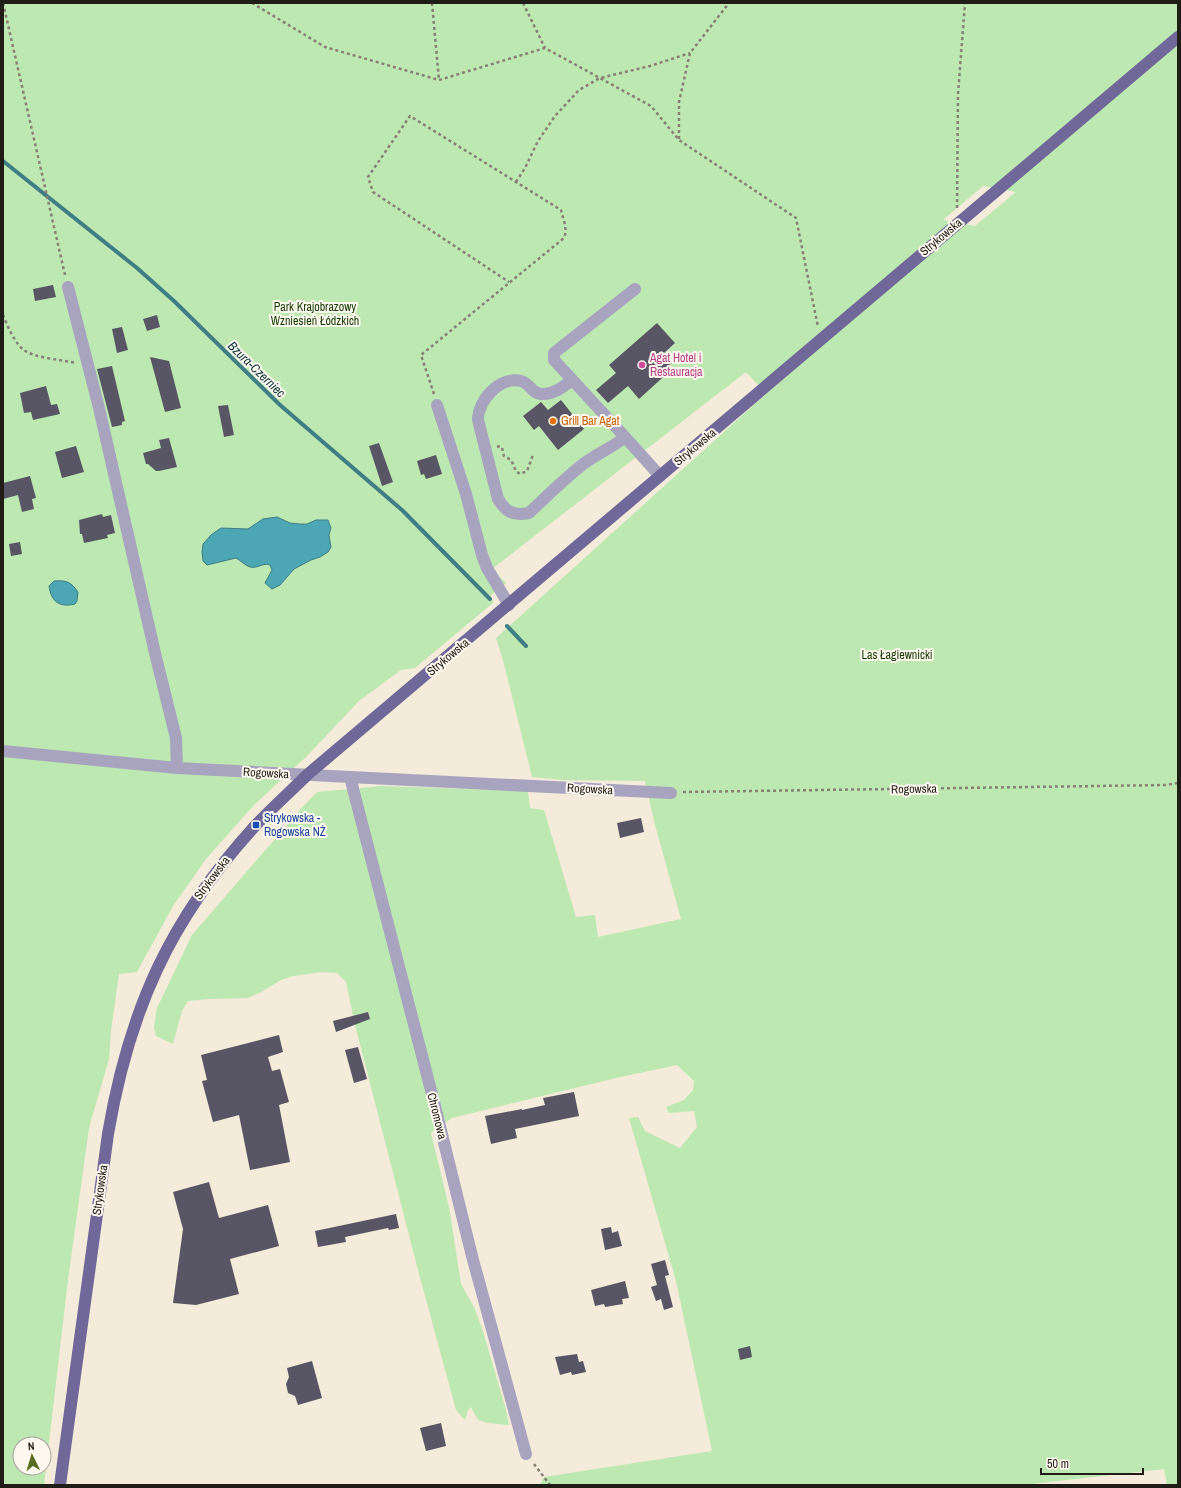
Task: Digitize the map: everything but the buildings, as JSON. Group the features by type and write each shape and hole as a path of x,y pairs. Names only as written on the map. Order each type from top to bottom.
{"main road":[{"name":"Strykowska","path":"60,1485 108,1134 118,1082 128,1042 138,1013 161,959 183,920 205,887 256,825 307,775 1178,37"}],"street":[{"path":"68,287 99,408 176,738 177,768"},
{"path":"635,289 554,353 554,360 660,476"},
{"path":"572,380 555,391 545,394 532,391 527,383 511,380 498,385 485,400 478,414 478,420 498,499 504,508 512,513 529,513 581,466 625,437"},
{"path":"437,405 461,480 482,555 487,568 509,605"},
{"name":"Rogowska","path":"3,751 177,768 350,778 671,792"},
{"name":"Chromowa","path":"350,778 434,1102 472,1256 526,1454"}],"path":[{"path":"3,3 68,287"},
{"path":"252,3 325,47 439,80 545,48"},
{"path":"432,3 439,80"},
{"path":"523,3 545,48 651,106 679,140 796,218 820,340"},
{"path":"679,140 680,102 690,53 729,3"},
{"path":"957,224 958,94 966,3"},
{"path":"516,182 525,168 538,141 555,116 579,90 600,78 650,66 690,53"},
{"path":"437,405 421,355 564,238 566,234 561,210 410,116 368,177 373,192 509,282"},
{"path":"3,315 10,331 23,350 38,356 88,365"},
{"path":"486,452 500,446 503,450 504,456 511,460 516,471 520,474 527,471 533,455"},
{"name":"Rogowska","path":"671,792 1150,786 1178,783"},
{"path":"526,1454 550,1485"}],"green space":[{"name":"Las Łagiewnicki","path":"3,3 1178,3 1178,1485 1167,1485 1164,1469 1023,1485 540,1485 544,1477 712,1451 676,1281 629,1118 638,1117 645,1131 680,1148 697,1127 694,1111 669,1113 666,1107 684,1100 693,1090 694,1081 677,1065 616,1078 452,1118 431,1133 449,1207 461,1284 474,1307 483,1331 509,1425 488,1423 478,1420 471,1407 468,1410 465,1420 456,1410 418,1270 355,1025 346,982 337,973 322,972 293,976 281,980 248,998 188,1001 182,1011 173,1044 156,1036 154,1027 157,1008 192,935 317,792 382,786 528,791 530,808 544,810 576,917 595,915 598,937 681,919 655,825 645,781 563,780 532,777 504,664 496,638 766,394 746,372 492,569 506,583 489,597 494,602 415,668 401,670 359,701 306,757 254,805 206,859 173,906 137,972 119,974 111,1031 109,1059 89,1128 68,1280 50,1436 12,1436 12,1476 45,1476 44,1485 3,1485","holes":["983,186 1016,192 975,226 943,220"]}],"water":[{"path":"277,517 290,523 300,524 307,524 316,520 328,520 331,528 329,535 331,547 328,552 294,569 280,585 272,589 265,583 272,570 270,565 265,564 250,567 236,558 207,565 203,561 203,544 211,535 221,528 248,529 263,519"},
{"path":"54,581 65,581 73,586 78,592 77,601 75,604 64,605 60,604 54,599 49,586"}],"waterway":[{"name":"Bzura-Czerniec","path":"3,161 137,268 174,301 280,405 402,510 490,599"},
{"name":"Bzura-Czerniec","path":"507,626 526,646"}],"place":[{"name":"Agat Hotel i Restauracja","path":"642,365"},
{"name":"Grill Bar Agat","path":"553,421"},
{"name":"Strykowska - Rogowska NŻ","path":"256,825"}],"park label":[{"name":"Park Krajobrazowy Wzniesień Łódzkich","path":"315,314"}]}
